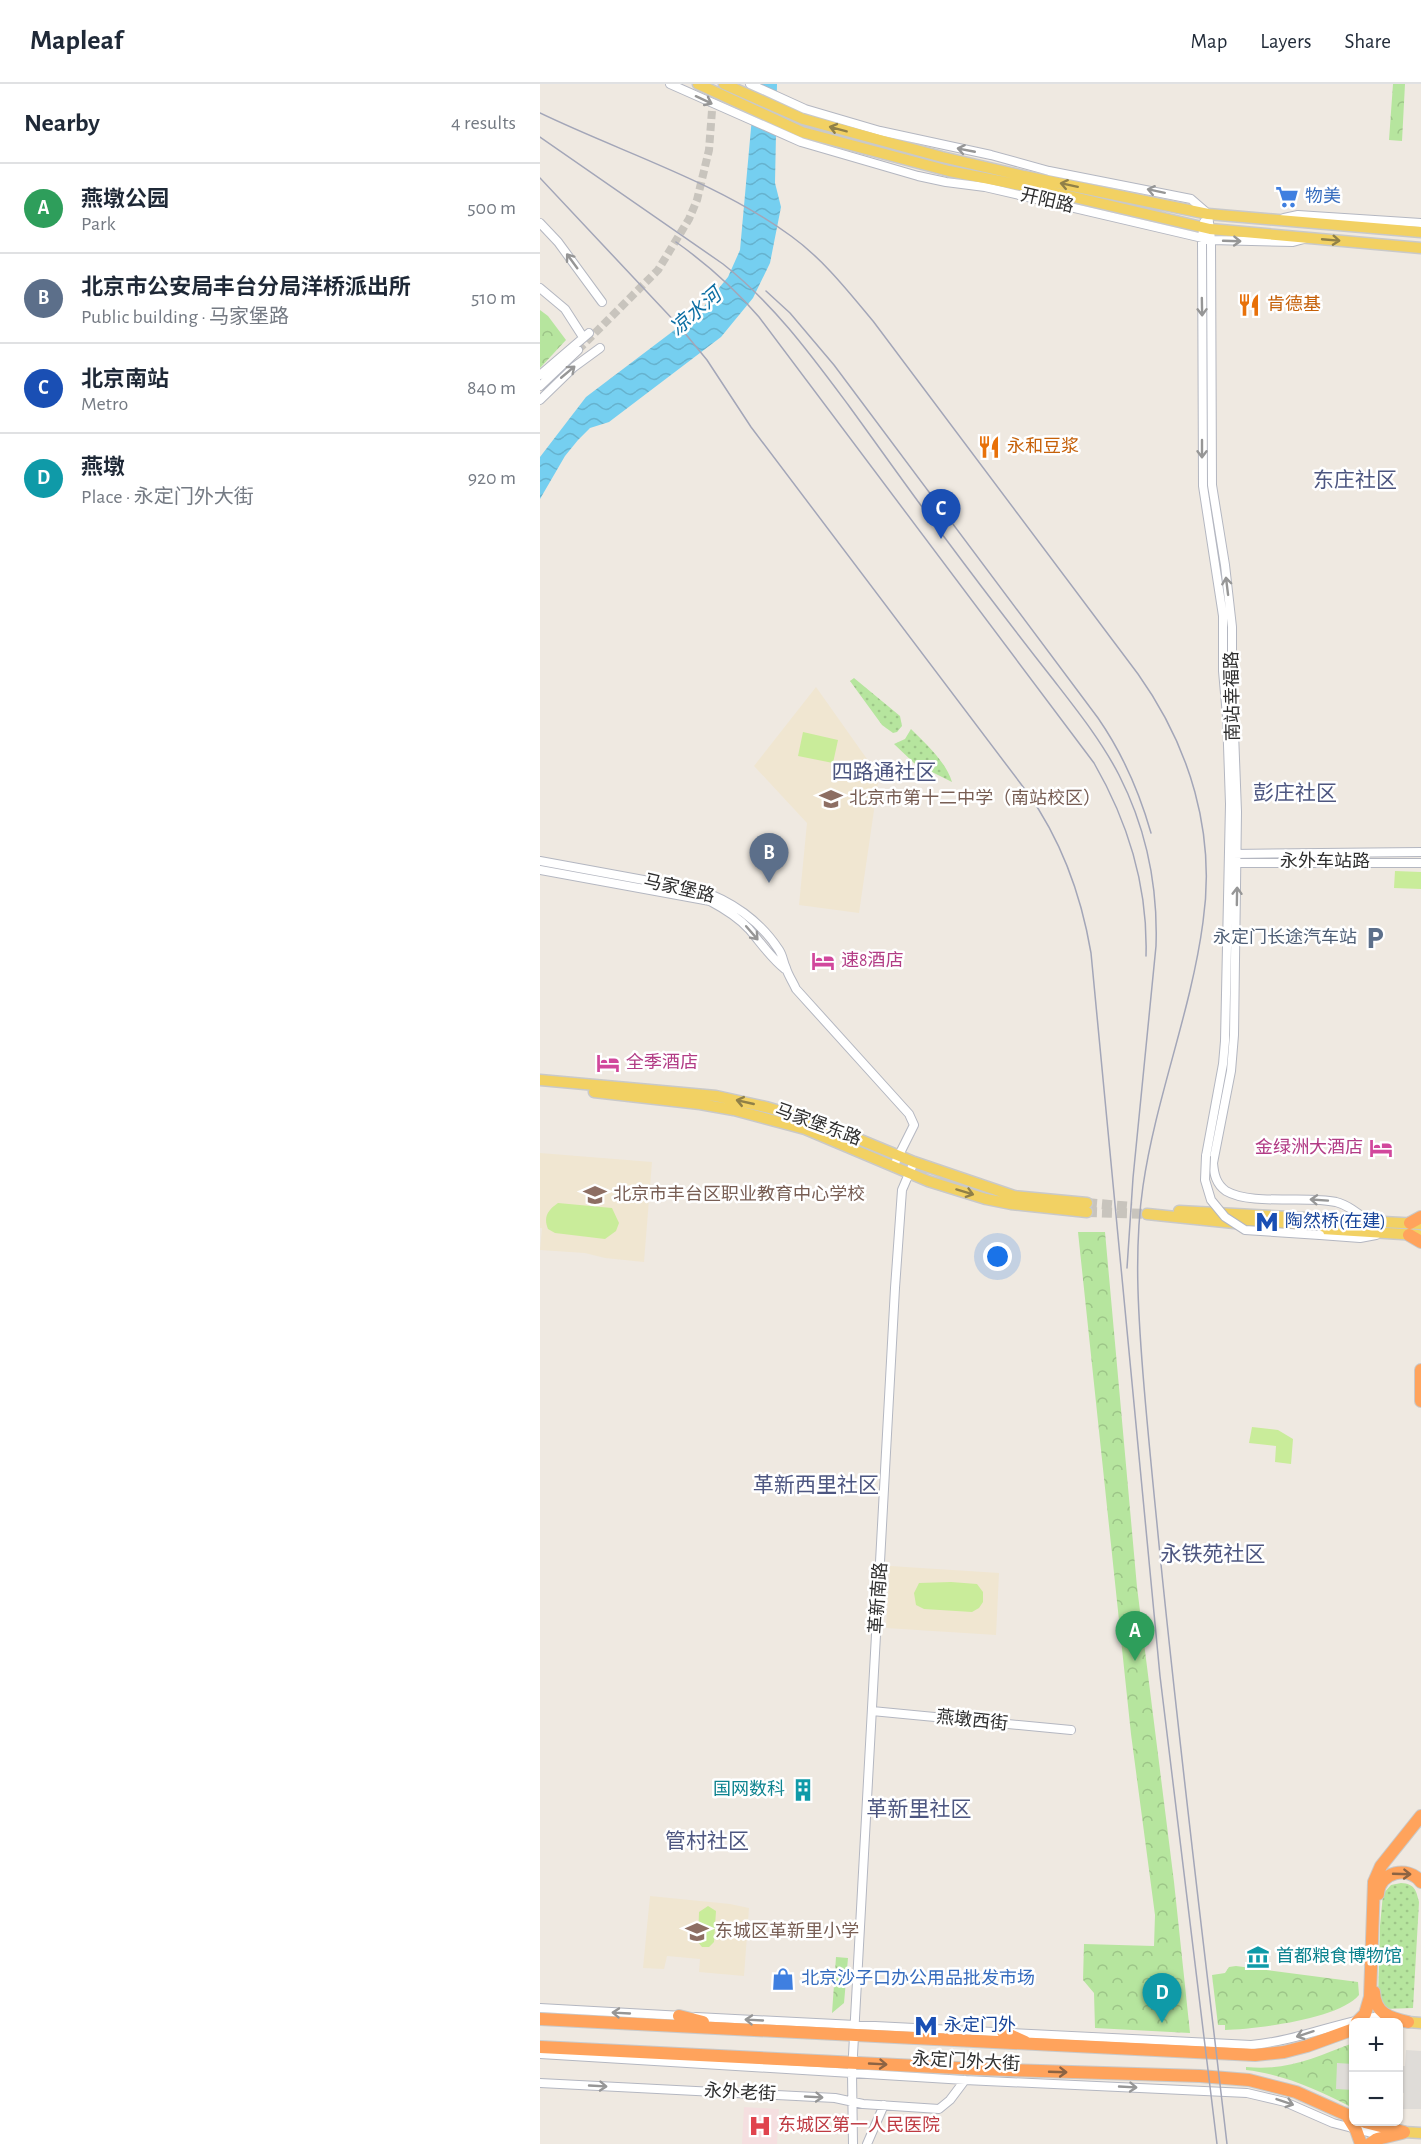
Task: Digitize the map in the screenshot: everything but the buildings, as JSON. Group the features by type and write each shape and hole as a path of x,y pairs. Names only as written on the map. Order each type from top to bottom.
{"highway":[{"path":"1416,1227 1421,1242"},
{"path":"1421,1370 1421,1401"},
{"path":"1359,2018 1370,1997 1374,1882 1381,1866 1421,1816"},
{"path":"1393,2018 1381,2013 1377,2007 1373,1979 1378,1888 1386,1878 1395,1873 1412,1874 1421,1882"},
{"path":"679,2016 727,2029"},
{"name":"永定门外大街","path":"540,2019 816,2033 854,2029 1034,2046 1255,2055 1295,2049 1349,2027"},
{"path":"794,2022 816,2033"},
{"path":"1003,2032 1034,2046"},
{"name":"永定门外大街","path":"540,2047 852,2068 978,2069 1200,2076 1249,2080 1296,2092 1349,2118"},
{"path":"965,2080 978,2069"},
{"path":"1357,2126 1361,2144"},
{"name":"永定门外大街","path":"1375,2126 1404,2132"},
{"path":"1370,2144 1384,2136 1395,2136 1404,2132"}],"main road":[{"path":"687,84 710,90"},
{"path":"698,84 710,90"},
{"name":"开阳路","path":"724,84 739,92 791,108 830,128 1024,176 1208,214 1421,232"},
{"name":"开阳路","path":"710,90 737,110 789,131 802,132 949,171 1035,188 1206,234 1310,238 1421,248"},
{"name":"马家堡东路","path":"540,1080 731,1099 817,1122 914,1162 1014,1196 1087,1208 1011,1204 975,1195 910,1174 805,1129 734,1110 540,1086"},
{"path":"1147,1212 1371,1223 1416,1227 1388,1233 1244,1224 1147,1212"},
{"path":"1403,2022 1421,2023"},
{"path":"1404,2132 1421,2133"}],"street":[{"path":"670,84 737,110"},
{"path":"750,84 791,108"},
{"name":"南站幸福路","path":"1208,214 1203,486 1223,625 1223,671 1233,858 1234,1035 1231,1071 1213,1163 1216,1181 1225,1190 1234,1194 1246,1197 1323,1200 1340,1203 1371,1223"},
{"name":"开阳路","path":"1280,220 1298,214 1421,223"},
{"path":"540,223 558,242 602,302"},
{"path":"540,288 565,309 586,335 540,375"},
{"path":"540,400 574,367 600,348"},
{"path":"540,386 578,350"},
{"name":"永外车站路","path":"1233,858 1421,852"},
{"path":"1233,858 1223,1064 1206,1156 1205,1180 1211,1200 1225,1217 1245,1230 1360,1238 1388,1233"},
{"name":"永外车站路","path":"1233,858 1421,863"},
{"name":"马家堡路","path":"540,861 698,890 715,895 737,907 754,921 780,952 796,989 909,1114 914,1125 899,1156"},
{"name":"马家堡路","path":"540,870 710,901 730,912 748,928 776,962 786,969"},
{"path":"893,1167 899,1156"},
{"name":"革新南路","path":"853,2144 851,2101 854,2029 902,1190 914,1162"},
{"name":"燕墩西街","path":"872,1711 1071,1730"},
{"name":"永定门外大街","path":"540,2008 794,2022 854,2029 1003,2032 1251,2045 1284,2041 1335,2025 1349,2025"},
{"name":"永定门外大街","path":"1377,2018 1386,2015"},
{"name":"永定门外大街","path":"540,2054 852,2068 965,2080 1247,2093 1285,2102 1333,2123 1349,2122"},
{"name":"永外老街","path":"540,2083 835,2098 884,2105 939,2109 950,2100 965,2080"},
{"path":"867,2144 884,2105"},
{"name":"永定门外大街","path":"1364,2126 1384,2136"}],"shaded area":[{"name":"北京市第十二中学（南站校区）","path":"816,687 879,776 859,913 799,905 807,823 754,766"},
{"name":"北京市丰台区职业教育中心学校","path":"540,1153 652,1162 644,1262 605,1258 585,1253 540,1250 542,1228 540,1228"},
{"path":"890,1566 999,1573 996,1635 886,1628"},
{"name":"东城区革新里小学","path":"650,1896 749,1908 744,1976 699,1972 700,1959 667,1956 664,1969 643,1968"},
{"path":"1406,2050 1421,2051 1421,2109 1403,2109 1403,2066 1405,2066"},
{"path":"1337,2063 1349,2064 1349,2090 1336,2089"},
{"name":"东城区第一人民医院","path":"744,2107 779,2109 777,2144 742,2144"}],"green space":[{"path":"1393,84 1405,84 1402,141 1389,140"},
{"path":"540,310 548,316 566,340 540,368"},
{"path":"854,678 900,716 902,726 897,732 893,733 882,725 850,681"},
{"path":"911,729 940,760 952,782 914,763 894,744 905,739"},
{"path":"803,732 838,740 833,763 798,756"},
{"path":"1395,871 1421,872 1421,889 1394,888"},
{"path":"558,1203 612,1208 619,1223 616,1231 605,1239 555,1233 548,1229 546,1217"},
{"path":"1078,1232 1105,1232 1137,1587 1174,1882 1190,2033 1095,2028 1094,1993 1083,1980 1084,1944 1154,1946 1155,1915 1131,1734"},
{"path":"1252,1427 1278,1430 1293,1439 1291,1464 1275,1462 1276,1446 1249,1443"},
{"path":"919,1583 977,1584 983,1592 983,1602 979,1608 972,1612 924,1609 916,1605 914,1593"},
{"path":"1401,1883 1414,1888 1419,1902 1413,2008 1385,2009 1378,2000 1383,1894 1391,1885"},
{"path":"708,1906 716,1911 714,1942 709,1947 702,1947 698,1942 699,1912"},
{"path":"836,1957 848,1958 844,2003 832,2013"},
{"path":"1236,1966 1358,1982 1359,1995 1349,2003 1316,2016 1276,2025 1225,2030 1225,2025 1218,2025 1212,1975 1225,1973 1229,1967"},
{"path":"1349,2045 1349,2106 1288,2079 1246,2070 1246,2067 1276,2067 1314,2058"}],"water":[{"path":"755,84 777,84 775,183 781,207 770,263 753,298 721,337 609,422 590,428 565,456 540,499 540,457 586,397 701,310 728,277 740,250"}],"tunnel":[{"path":"578,350 658,270 689,219 697,200 709,150 714,84"},
{"path":"1087,1203 1132,1207"},
{"path":"1087,1212 1147,1214"}],"railway":[{"path":"540,113 700,183 731,199 791,236 824,265 873,321 1138,674 1172,731 1185,761 1202,824 1206,856 1206,889 1198,956 1156,1120 1143,1186 1138,1233 1138,1303 1146,1412 1165,1602 1227,2144"},
{"path":"540,137 723,264 775,313 849,406 958,556 1079,713 1119,775 1143,837 1152,880 1156,924 1156,946 1133,1178 1127,1268"},
{"path":"540,178 679,326 707,360 751,427 1027,792 1060,849 1076,889 1091,953 1160,1676 1217,2144"},
{"path":"676,242 720,277 759,317 1094,763 1117,808 1134,856 1144,905 1146,956"},
{"path":"766,291 790,313 834,365 1098,718 1129,773 1151,833"}],"place":[{"name":"物美","path":"1287,197"},
{"name":"肯德基","path":"1249,305"},
{"name":"永和豆浆","path":"989,447"},
{"name":"北京南站","path":"941,539"},
{"name":"北京市第十二中学（南站校区）","path":"831,799"},
{"name":"北京市公安局丰台分局洋桥派出所","path":"769,883"},
{"name":"永定门长途汽车站","path":"1375,938"},
{"name":"速8酒店","path":"823,961"},
{"name":"全季酒店","path":"608,1063"},
{"name":"金绿洲大酒店","path":"1381,1148"},
{"name":"北京市丰台区职业教育中心学校","path":"595,1195"},
{"name":"陶然桥(在建)","path":"1267,1222"},
{"name":"燕墩公园","path":"1135,1661"},
{"name":"国网数科","path":"803,1790"},
{"name":"东城区革新里小学","path":"697,1932"},
{"name":"首都粮食博物馆","path":"1258,1957"},
{"name":"北京沙子口办公用品批发市场","path":"783,1979"},
{"name":"燕墩","path":"1162,2023"},
{"name":"永定门外","path":"926,2026"},
{"name":"东城区第一人民医院","path":"760,2126"}],"district":[{"name":"东庄社区","path":"1355,480"},
{"name":"四路通社区","path":"884,772"},
{"name":"彭庄社区","path":"1295,793"},
{"name":"革新西里社区","path":"816,1485"},
{"name":"永铁苑社区","path":"1213,1554"},
{"name":"革新里社区","path":"919,1809"},
{"name":"管村社区","path":"707,1841"}],"water label":[{"name":"凉水河","path":"696,312"}]}
